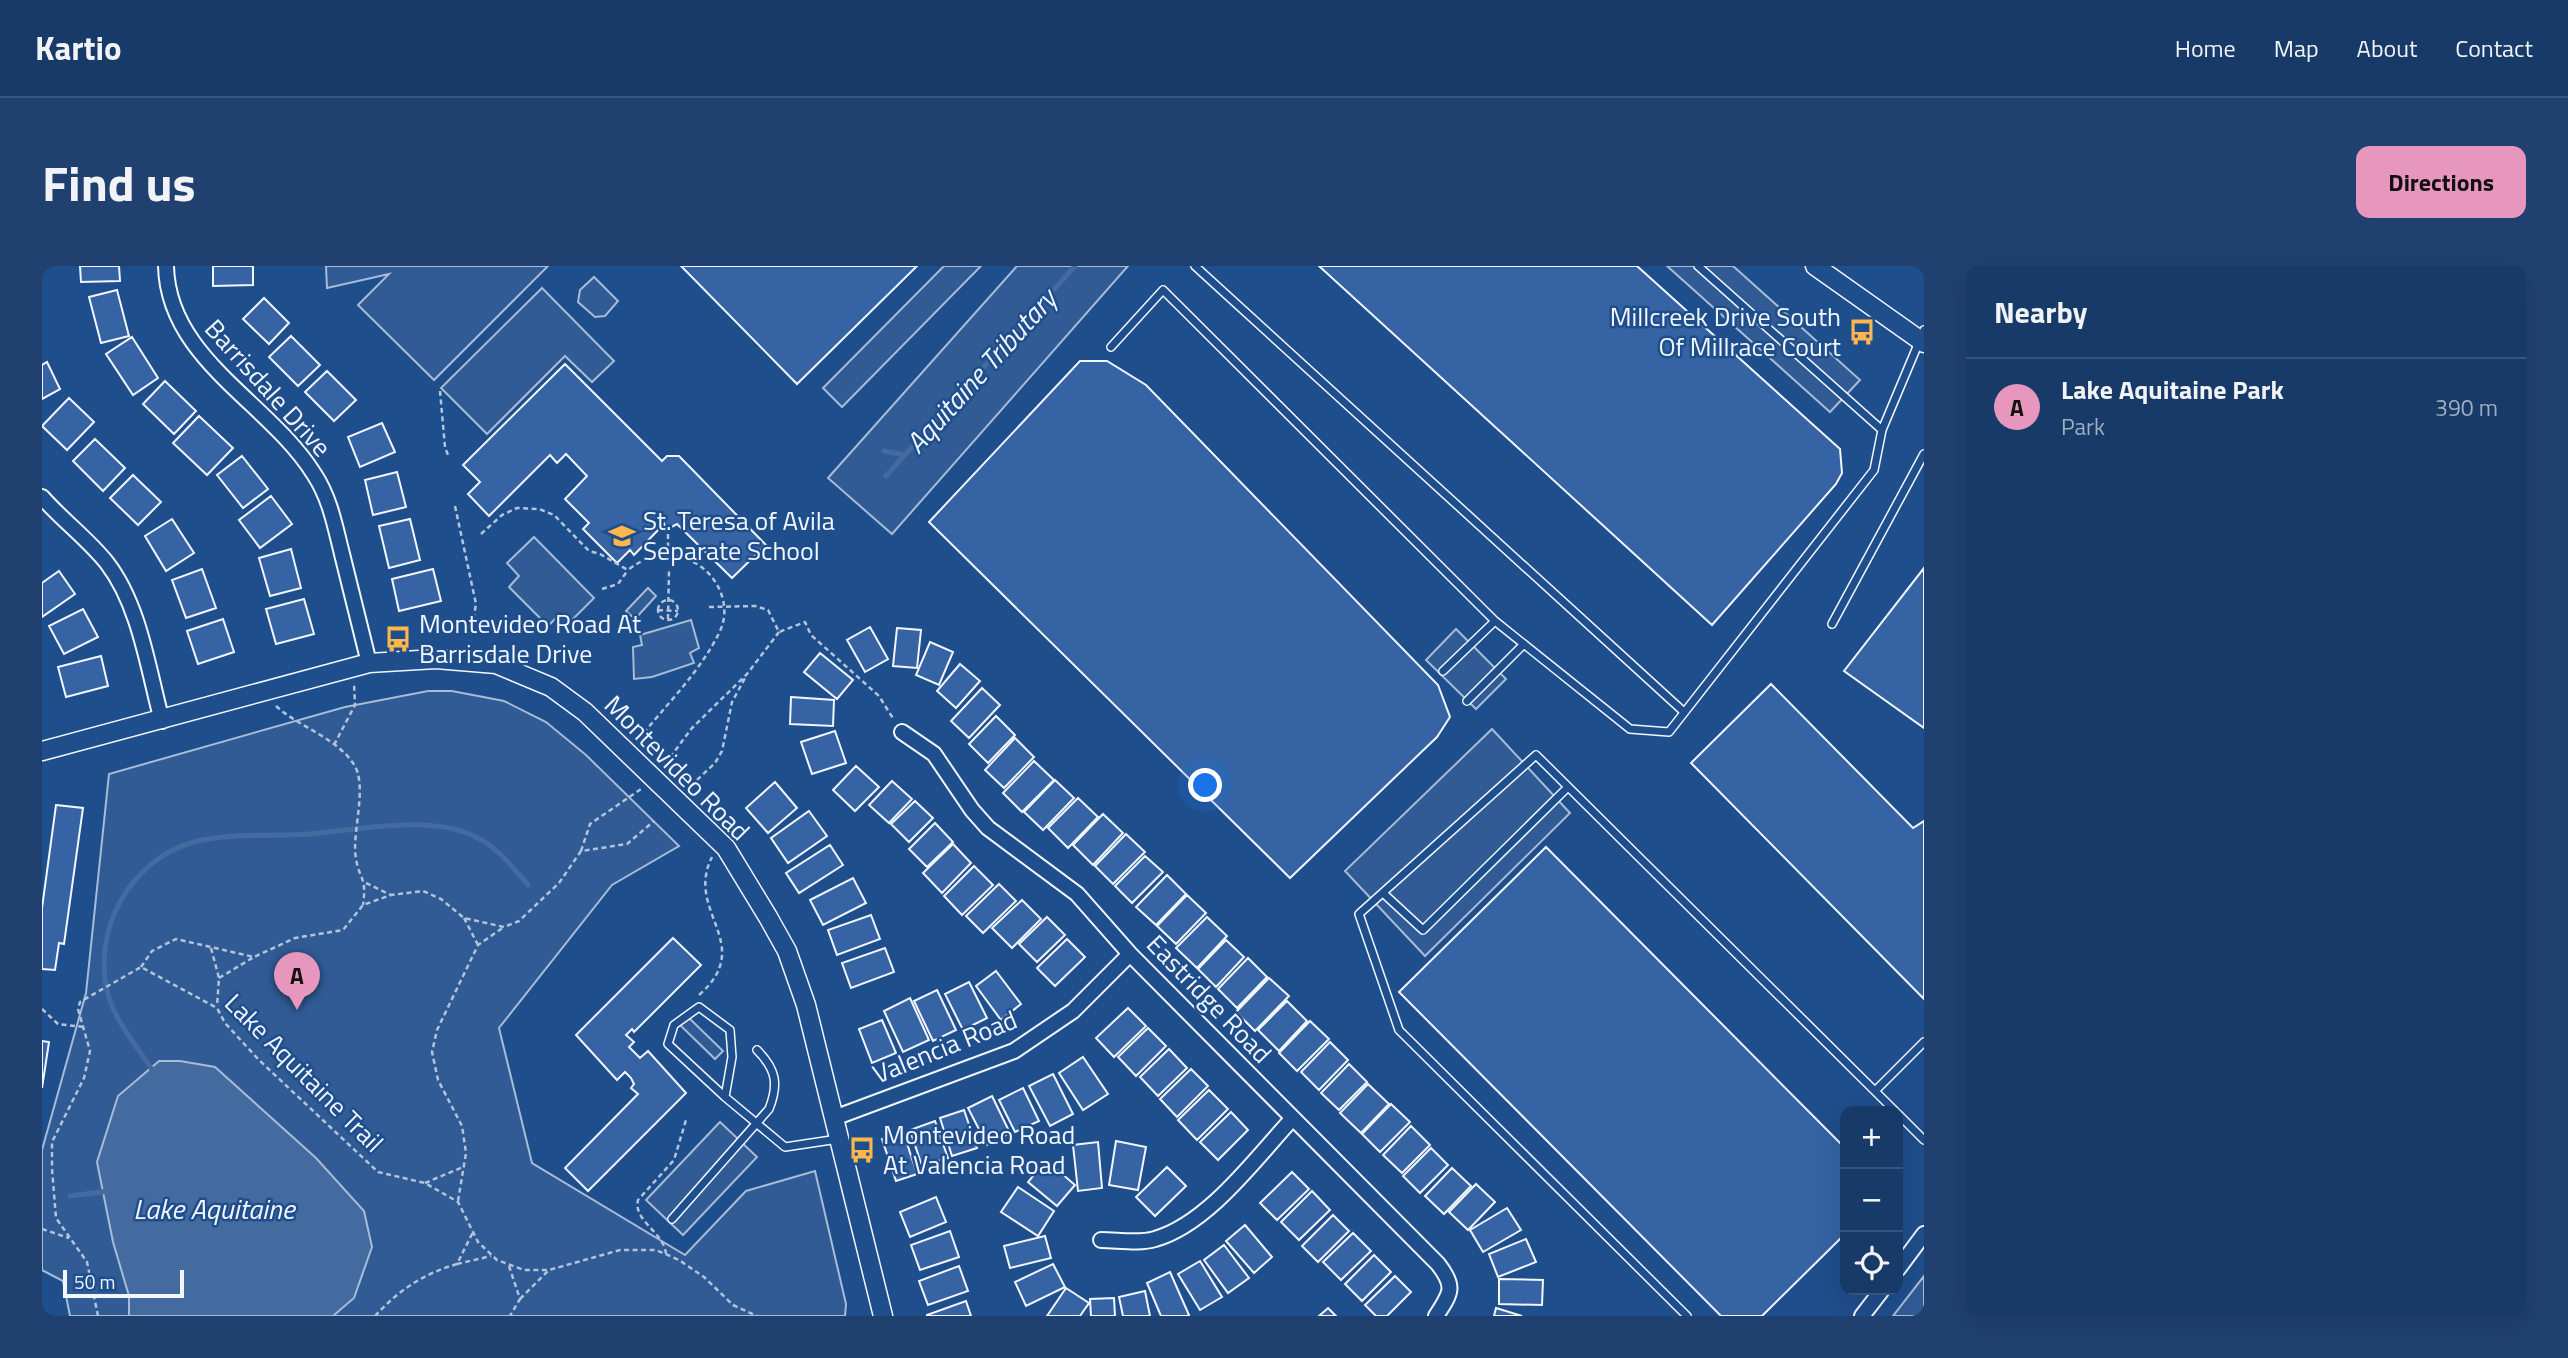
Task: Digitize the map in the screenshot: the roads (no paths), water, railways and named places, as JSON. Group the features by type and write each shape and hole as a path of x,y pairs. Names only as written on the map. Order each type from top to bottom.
{"street":[{"name":"Barrisdale Drive","path":"166,266 171,301 187,337 290,443 314,473 328,500 361,665"},
{"path":"1815,266 1922,338"},
{"path":"45,507 106,562 123,589 139,633 162,720"},
{"name":"Montevideo Road","path":"42,751 361,665 436,659 496,664 551,687 584,712 720,842 787,951 806,1005 883,1316"},
{"name":"Eastridge Road","path":"902,732 934,754 972,810 988,828 1077,894 1130,954 1450,1279 1450,1296 1436,1316"},
{"name":"Valencia Road","path":"834,1118 1014,1051 1073,1011 1130,954"},
{"path":"1101,1240 1152,1240 1191,1222 1216,1200 1292,1119"},
{"path":"1903,1262 1924,1234"},
{"path":"1862,1316 1878,1295"}],"lane":[{"path":"1195,266 1684,712"},
{"path":"1698,266 1882,430"},
{"path":"1111,347 1163,290 1495,621 1630,729 1669,732 1874,470 1882,430 1922,338"},
{"path":"1832,624 1924,454"},
{"path":"1443,671 1495,621"},
{"path":"1467,701 1524,644"},
{"path":"1686,1316 1399,1030 1359,914 1536,755 1891,1106"},
{"path":"1383,893 1423,930 1568,787"},
{"path":"725,1097 732,1057 730,1030 699,1007 674,1026 668,1044 725,1097 785,1147 839,1139"},
{"path":"1875,1091 1924,1042"},
{"path":"671,1219 758,1123 775,1094 775,1075 770,1063 757,1050"},
{"path":"1903,1118 1924,1140"}],"water":[{"name":"Lake Aquitaine","path":"159,1061 180,1061 215,1067 316,1158 364,1211 372,1247 354,1298 333,1316 129,1316 129,1296 113,1242 97,1162 118,1096"}],"waterway":[{"name":"Aquitaine Tributary","path":"886,476 1075,266"},
{"path":"884,451 905,455"},
{"path":"153,1071 122,1026 109,998 104,974 105,949 110,925 133,882 150,865 171,851 194,842 223,837 310,834 393,825 436,826 456,829 490,845 528,885"},
{"path":"70,1196 109,1191"}],"place":[{"name":"Millcreek Drive South Of Millrace Court","path":"1862,332"},
{"name":"St. Teresa of Avila Separate School","path":"622,536"},
{"name":"Montevideo Road At Barrisdale Drive","path":"398,639"},
{"name":"Lake Aquitaine Park","path":"297,1010"},
{"name":"Montevideo Road At Valencia Road","path":"862,1150"}]}
